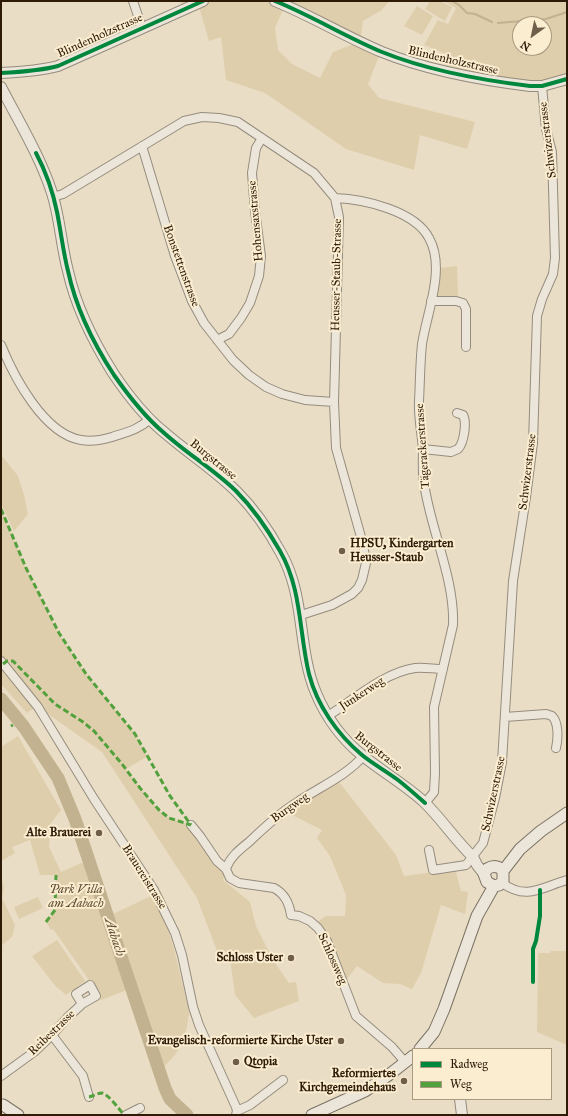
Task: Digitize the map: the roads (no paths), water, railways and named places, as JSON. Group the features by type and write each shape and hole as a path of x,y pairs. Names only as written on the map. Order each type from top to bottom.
{"main road":[{"path":"421,1048 434,1032 444,1009 480,909 483,894 494,876 520,849 541,831 567,813"},
{"path":"312,1115 365,1091 381,1081 409,1059"},
{"path":"2,1103 10,1115"},
{"path":"2,1103 18,1115"}],"street":[{"path":"133,1 142,28"},
{"name":"Blindenholzstrasse","path":"1,73 43,70 58,66 203,1"},
{"name":"Blindenholzstrasse","path":"275,1 360,42 416,65 530,86 542,86 567,79"},
{"name":"Schwizerstrasse","path":"473,857 483,843 495,798 502,762 513,581 533,443 538,316 542,299 552,274 555,258 552,152 546,129 542,86"},
{"name":"Burgstrasse","path":"1,88 39,160 53,197 68,272 77,302 87,326 114,375 150,419 164,433 227,483 250,507 264,525 284,558 296,594 301,615 310,674 316,694 328,716 346,739 363,756 396,779 425,803 473,857 482,861 494,876"},
{"name":"Heusser-Staub-Strasse","path":"53,197 63,194 184,122 202,117 219,118 238,122 314,173 335,198 339,217 334,402 336,448 366,555 365,572 358,588 352,594 332,605 301,615"},
{"name":"Hohensaxstrasse","path":"217,340 229,334 241,318 250,303 259,276 262,256 255,211 252,173 256,148 262,138"},
{"name":"Bonstettenstrasse","path":"142,146 175,256 192,302 204,323 233,360 249,375 266,387 282,394 305,400 334,402"},
{"name":"Tägerackerstrasse","path":"335,198 346,198 393,210 409,218 421,226 431,242 436,257 431,301 422,345 419,404 424,483 449,588 453,610 453,625 434,707 434,792 425,803"},
{"path":"431,301 456,301 463,303 466,309 466,347"},
{"path":"1,345 13,373 27,395 53,426 66,435 81,440 101,440 139,428 150,419"},
{"path":"423,449 451,452 458,449 463,440 465,419 463,415 457,413"},
{"name":"Brauereistrasse","path":"1,662 38,707 94,799 154,890 162,905 175,933 182,955 193,1007 199,1025 236,1113"},
{"name":"Junkerweg","path":"328,716 376,683 390,676 414,668 443,670"},
{"path":"505,718 546,714 552,716 555,719 556,726 556,748"},
{"name":"Burgweg","path":"226,869 232,857 273,819 296,802 342,774 358,762 363,756"},
{"path":"191,824 217,861 226,869"},
{"path":"429,850 433,870 466,865 473,857"},
{"name":"Schlossweg","path":"226,869 230,878 235,881 278,890 289,904 291,915 305,918 314,924 327,941 356,1016 392,1047 409,1059"},
{"path":"494,876 511,890 526,892 540,890 567,880"},
{"name":"Reibestrasse","path":"1,1076 34,1052 52,1035 66,1018 82,1004"},
{"path":"52,1035 83,1076 89,1097"},
{"path":"236,1113 245,1109 283,1080"},
{"path":"460,1100 462,1115"},
{"path":"126,1115 140,1108"}],"waterway":[{"path":"452,1 459,5 467,13 475,14 492,22"},
{"path":"498,23 546,19 567,12"},
{"name":"Aabach","path":"1,699 24,727 58,778 75,819 165,1088 170,1099 187,1115"}],"place":[{"name":"HPSU, Kindergarten Heusser-Staub","path":"342,551"},
{"name":"Alte Brauerei","path":"99,833"},
{"name":"Schloss Uster","path":"291,958"},
{"name":"Evangelisch-reformierte Kirche Uster","path":"341,1041"},
{"name":"Qtopia","path":"236,1062"},
{"name":"Reformiertes Kirchgemeindehaus","path":"404,1081"}],"park label":[{"name":"Park Villa am Aabach","path":"76,897"}]}
